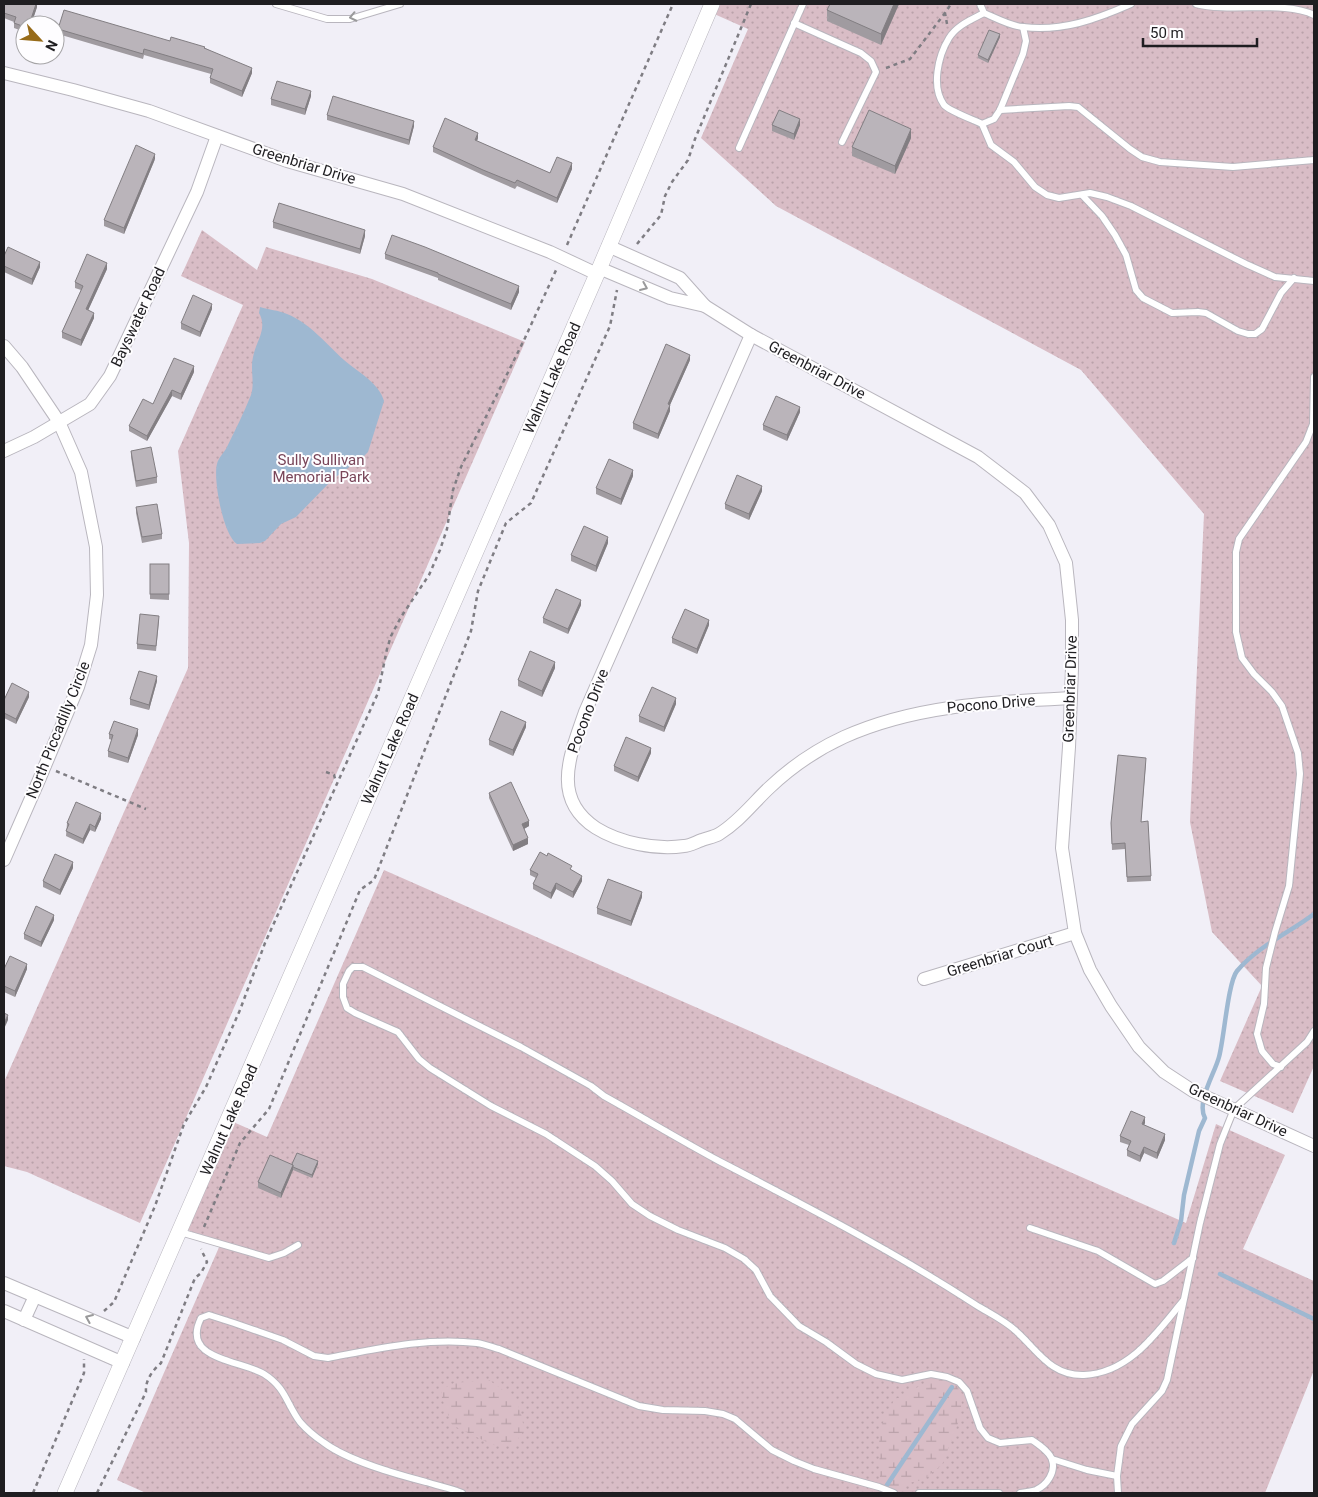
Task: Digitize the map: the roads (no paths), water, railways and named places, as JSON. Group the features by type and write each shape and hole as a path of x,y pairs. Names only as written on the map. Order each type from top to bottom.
{"street":[{"name":"Walnut Lake Road","path":"65,1493 598,271 712,4"},
{"name":"Greenbriar Drive","path":"4,73 149,111 287,161 403,194 670,298 705,306"},
{"name":"Bayswater Road","path":"4,451 34,437 90,404 110,376 197,192 217,136"},
{"name":"Greenbriar Drive","path":"608,246 680,278 705,306 751,335 978,457 1025,493 1049,525 1066,563 1072,620 1071,698 1062,848 1075,933 1090,970 1111,1006 1139,1047 1164,1072 1193,1091 1314,1146"},
{"name":"Pocono Drive","path":"751,335 584,712 570,757 567,780 573,803 586,820 605,833 630,842 646,846 684,846 719,835 740,818 771,786 802,761 844,737 897,718 952,707 1071,698"},
{"name":"North Piccadilly Circle","path":"4,346 22,367 59,422 80,472 96,547 97,595 91,646 78,687 4,860"},
{"name":"Greenbriar Court","path":"924,979 1075,933"},
{"path":"4,1283 134,1338"},
{"path":"24,1320 35,1296"},
{"path":"4,1311 123,1363"}],"lane":[{"path":"276,4 327,19 350,19 400,4"},
{"path":"739,148 803,4"},
{"path":"980,4 984,13 1022,27 1064,26 1085,23 1131,4"},
{"path":"1196,4 1295,8 1314,15"},
{"path":"984,13 962,24 949,37 939,61 937,89 945,106 982,124 991,145 1014,162 1035,187 1047,195 1059,198 1090,193 1107,197 1131,206 1275,277 1314,281"},
{"path":"794,23 861,53 871,61 876,72 842,142"},
{"path":"982,124 994,118 1000,110 1023,54 1026,41 1022,27"},
{"path":"1000,110 1078,107 1130,149 1142,157 1160,162 1233,167 1314,160"},
{"path":"1082,195 1102,216 1115,235 1126,255 1136,290 1143,298 1172,314 1206,313 1238,331 1255,334 1262,330 1281,293 1294,278"},
{"path":"1281,1067 1274,1064 1262,1051 1257,1034 1264,1004 1266,968 1289,886 1300,774 1298,753 1282,706 1242,658 1236,632 1236,552 1239,539 1306,442 1313,424 1314,377"},
{"path":"1117,1476 1087,1470 1052,1459 1044,1449 1032,1440 1000,1443 988,1438 980,1428 967,1392 959,1382 932,1374 902,1380 876,1374 856,1364 826,1342 799,1326 770,1296 756,1270 744,1259 725,1248 678,1230 650,1216 632,1204 612,1181 594,1166 546,1134 492,1106 430,1068 419,1059 398,1032 355,1014 347,1008 343,997 343,984 353,967 363,966 520,1047 718,1160 916,1267 1016,1330 1045,1362 1064,1372 1082,1375 1103,1373 1120,1365 1141,1350 1183,1301"},
{"path":"1118,1493 1117,1476 1121,1446 1132,1424 1162,1391 1167,1380 1183,1301 1220,1144 1234,1109 1307,1042 1314,1032"},
{"path":"1030,1228 1098,1251 1155,1284 1164,1281 1193,1258"},
{"path":"180,1232 269,1258 284,1254 298,1245"},
{"path":"462,1493 399,1475 344,1454 325,1444 300,1421 277,1383 262,1373 214,1357 206,1352 200,1344 198,1336 197,1326 201,1318 209,1315 283,1340 314,1356 328,1358 411,1344 478,1343 639,1406 663,1410 705,1411 723,1414 735,1420 772,1450 814,1469 894,1493"},
{"path":"1020,1493 1036,1490 1047,1481 1053,1472 1052,1459"},
{"path":"920,1493 999,1493"}],"water":[{"path":"260,307 284,313 303,323 373,383 384,401 368,452 364,456 333,479 296,517 281,524 265,541 237,544 232,539 223,519 216,482 216,471 217,464 251,395 253,386 252,362 262,330 259,313"}],"waterway":[{"path":"1174,1243 1181,1221 1184,1195 1199,1131 1205,1118 1203,1111 1204,1096 1221,1049 1234,977 1237,971 1254,954 1314,914"},
{"path":"1220,1274 1314,1319"},
{"path":"883,1493 952,1387"}],"park label":[{"name":"Sully Sullivan Memorial Park","path":"321,468"}]}
